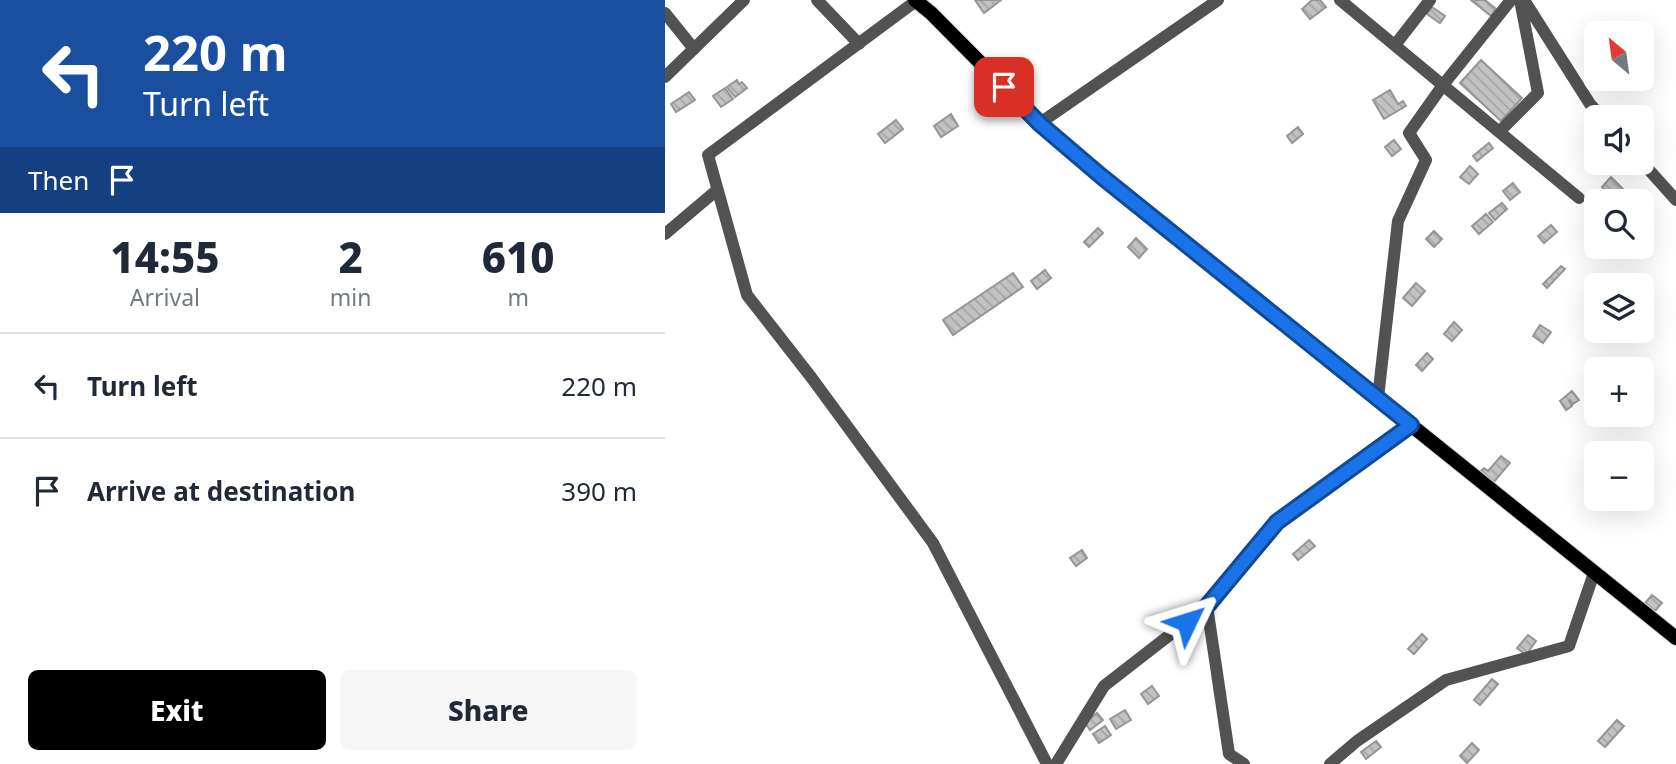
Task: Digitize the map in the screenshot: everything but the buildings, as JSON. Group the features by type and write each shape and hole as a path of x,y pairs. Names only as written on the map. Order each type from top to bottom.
{"main road":[{"path":"916,1 1040,124 1676,638"}],"street":[{"path":"665,77 744,0"},
{"path":"817,0 859,44"},
{"path":"1040,124 1218,0"},
{"path":"1340,0 1579,198"},
{"path":"1395,45 1430,0"},
{"path":"1378,398 1398,221 1426,160 1409,133 1443,85 1511,0"},
{"path":"1499,132 1538,93 1522,0"},
{"path":"1522,0 1591,105"},
{"path":"916,1 708,155 747,295 933,543 1047,764"},
{"path":"665,13 694,49"},
{"path":"1654,175 1676,200"},
{"path":"665,234 717,190"},
{"path":"1056,764 1104,686 1207,606 1277,522 1411,425"},
{"path":"1330,764 1357,741 1446,680 1569,646 1594,573"},
{"path":"1207,606 1229,754 1244,764"}],"route":[{"path":"1004,87 1040,124 1101,176 1411,425 1277,522 1207,606 1187,622"}]}
